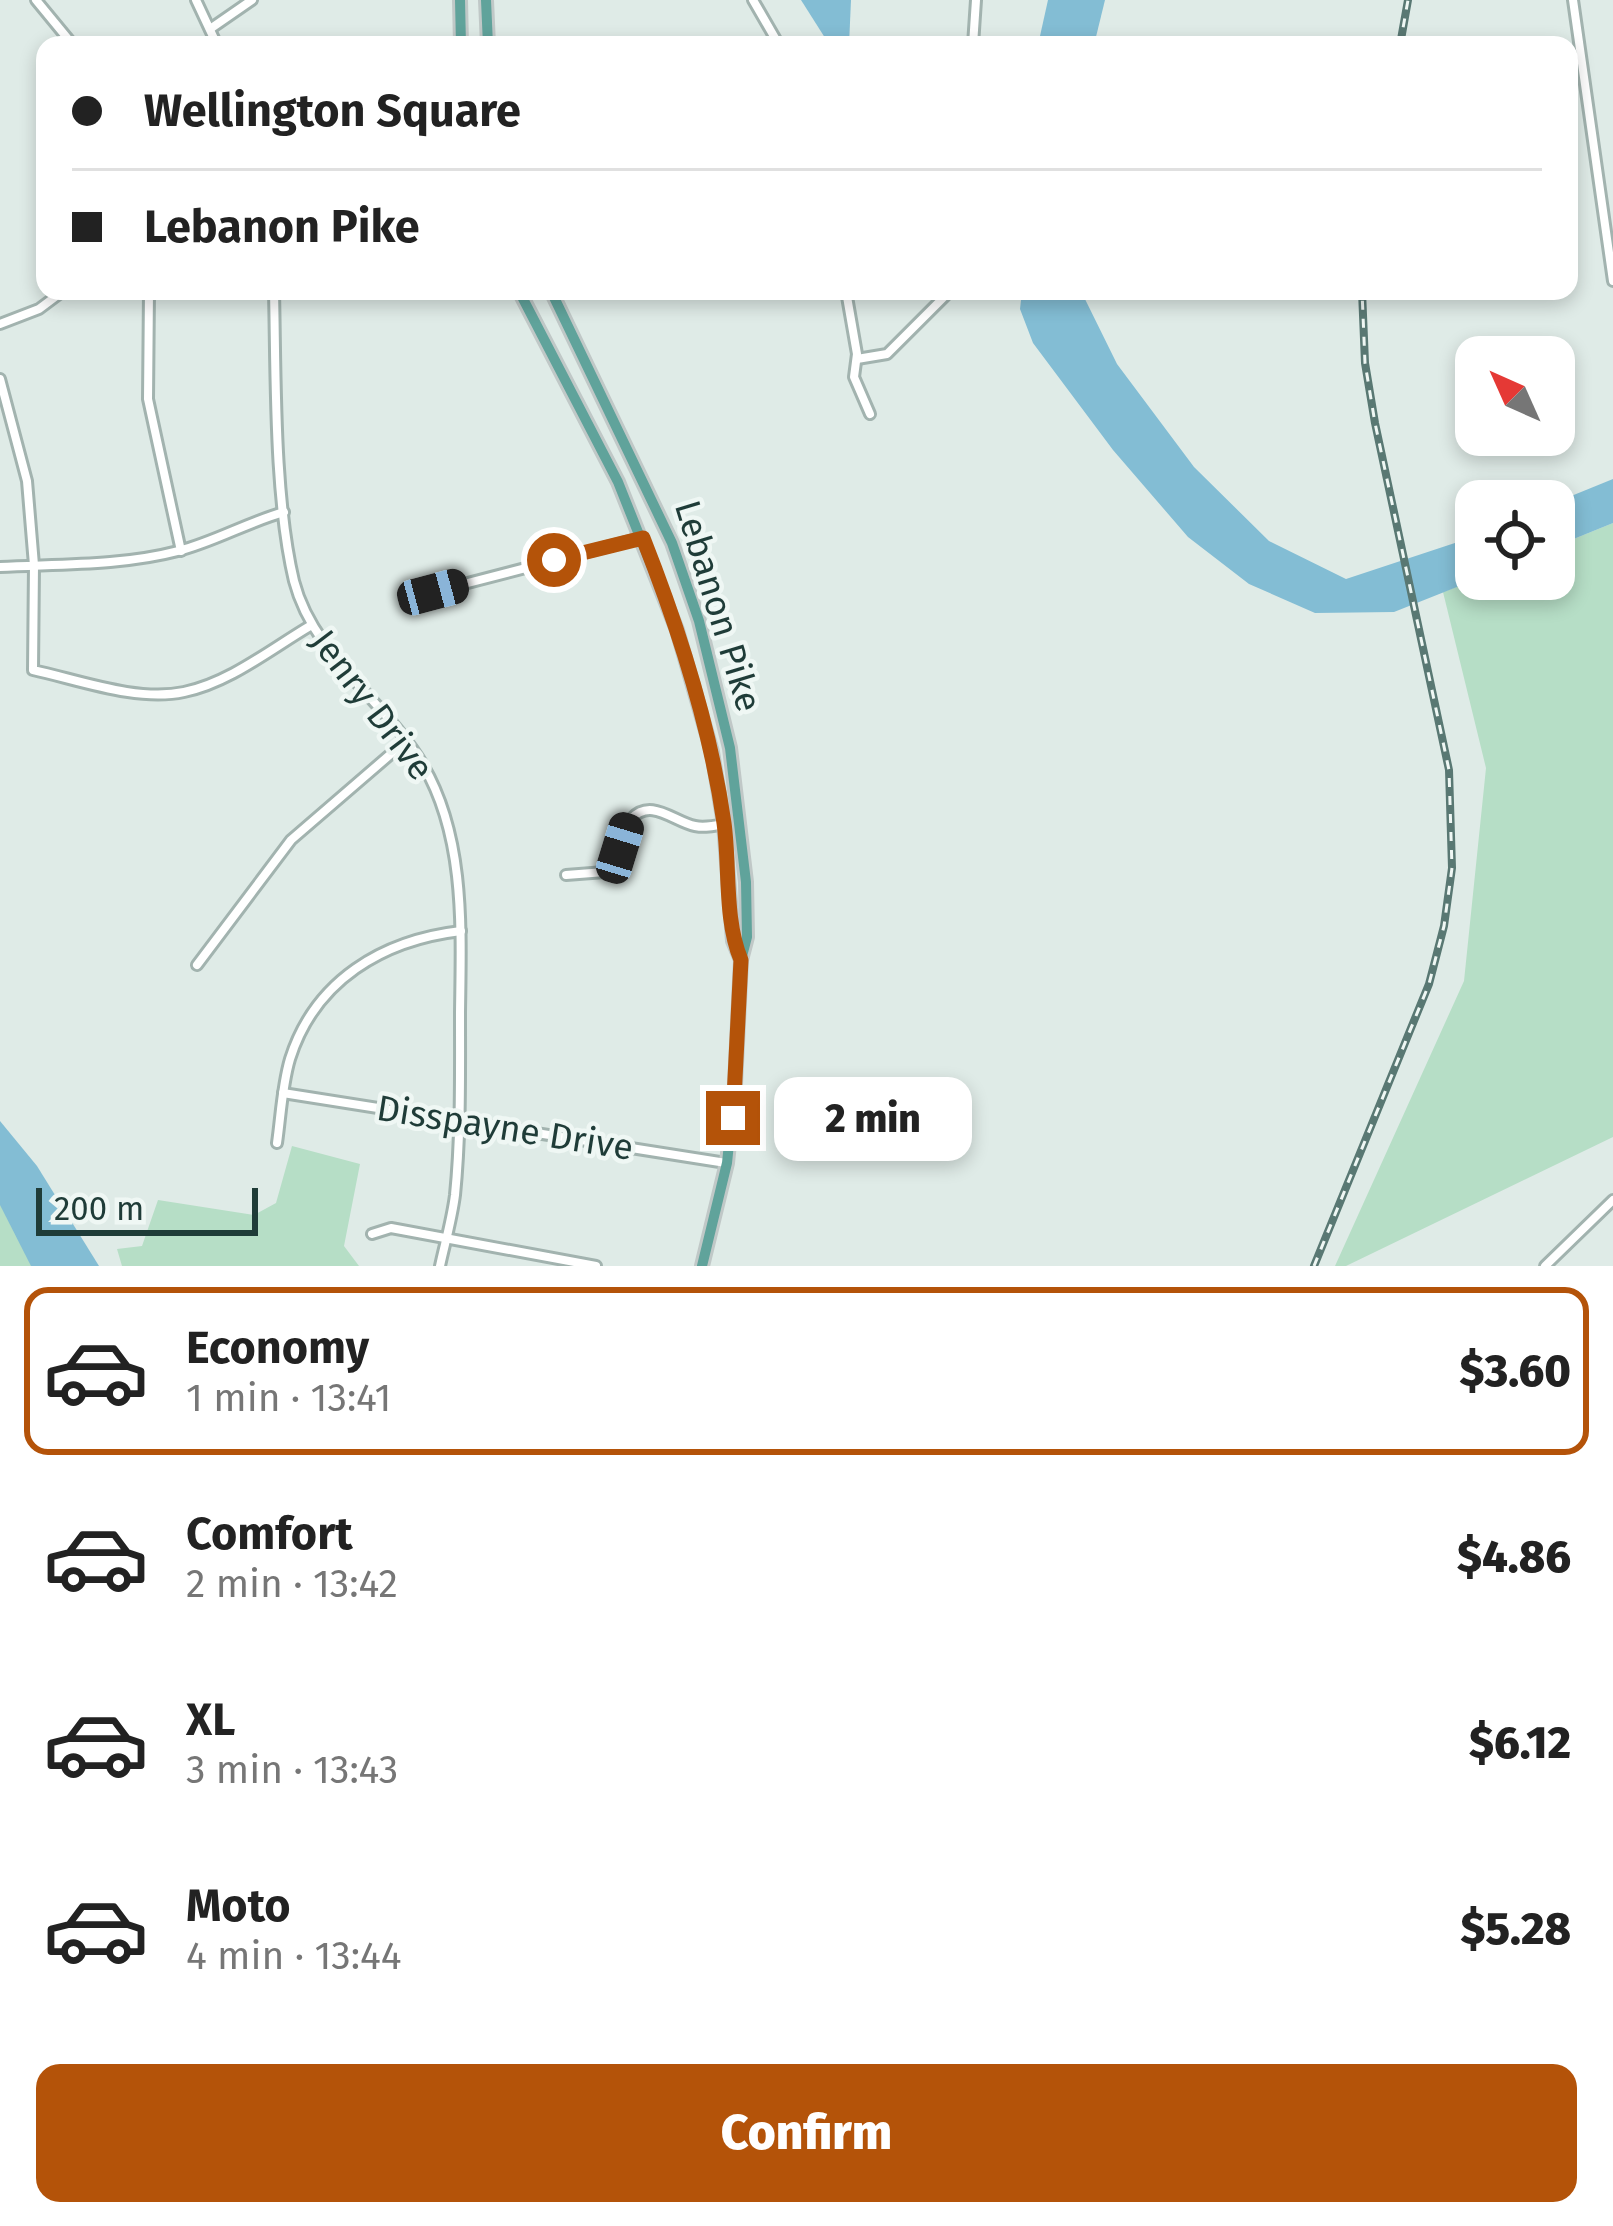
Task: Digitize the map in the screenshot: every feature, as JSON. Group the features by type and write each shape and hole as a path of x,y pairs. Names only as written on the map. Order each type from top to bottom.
{"main road":[{"path":"460,0 461,36"},
{"path":"486,0 488,36"},
{"name":"Lebanon Pike","path":"524,300 618,482 677,629 704,725 724,824 733,940 741,960"},
{"name":"Lebanon Pike","path":"555,300 673,543 699,620 730,748 746,882 747,937 741,960 727,1163 702,1266"},
{"path":"645,544 673,543"},
{"path":"704,725 724,721"}],"street":[{"path":"36,0 66,36"},
{"path":"196,0 214,36"},
{"path":"210,29 253,0"},
{"path":"753,0 774,36"},
{"path":"974,36 976,0"},
{"path":"1573,0 1613,281"},
{"path":"0,324 51,300"},
{"path":"149,300 148,399 181,551"},
{"name":"Jenry Drive","path":"274,300 284,512 294,581 310,626 407,740 436,790 457,877 460,1119 455,1196 440,1266"},
{"path":"847,300 857,358 856,386 870,414"},
{"path":"857,358 887,354 941,300"},
{"path":"0,380 28,481 34,565 33,670 135,692 180,693 213,683 310,626"},
{"path":"0,567 130,560 181,551 284,512"},
{"path":"433,592 645,544"},
{"path":"196,964 292,840 407,740"},
{"path":"566,875 605,872 614,862 628,822 642,812 656,810 702,828 724,824"},
{"path":"277,1143 289,1064 306,1023 348,973 406,940 461,931"},
{"name":"Disspayne Drive","path":"284,1094 727,1163"},
{"path":"1545,1266 1613,1200"},
{"path":"373,1234 392,1228 596,1266"}],"green space":[{"path":"1613,523 1613,1137 1346,1266 1335,1266 1464,981 1486,768 1443,592 1455,587 1455,600 1575,600 1575,538"},
{"path":"0,1145 68,1266 0,1266"},
{"path":"292,1146 360,1164 344,1246 359,1266 122,1266 117,1249 142,1246 158,1200 254,1215 276,1203"}],"water":[{"path":"801,0 851,0 849,36 824,36"},
{"path":"1048,0 1105,0 1096,36 1040,36"},
{"path":"1021,300 1085,300 1117,364 1194,467 1269,541 1346,579 1455,543 1455,588 1394,612 1315,613 1249,584 1188,537 1113,450 1033,343"},
{"path":"1613,479 1613,523 1575,538 1575,494"},
{"path":"0,1121 37,1166 99,1266 31,1266 0,1205"}],"railway":[{"path":"1402,36 1408,0"},
{"path":"1314,1266 1429,984 1452,868 1449,770 1375,423 1365,363 1362,300"}],"route":[{"path":"554,560 643,538 677,629 712,752 724,824 733,940 741,960 733,1118"}]}
